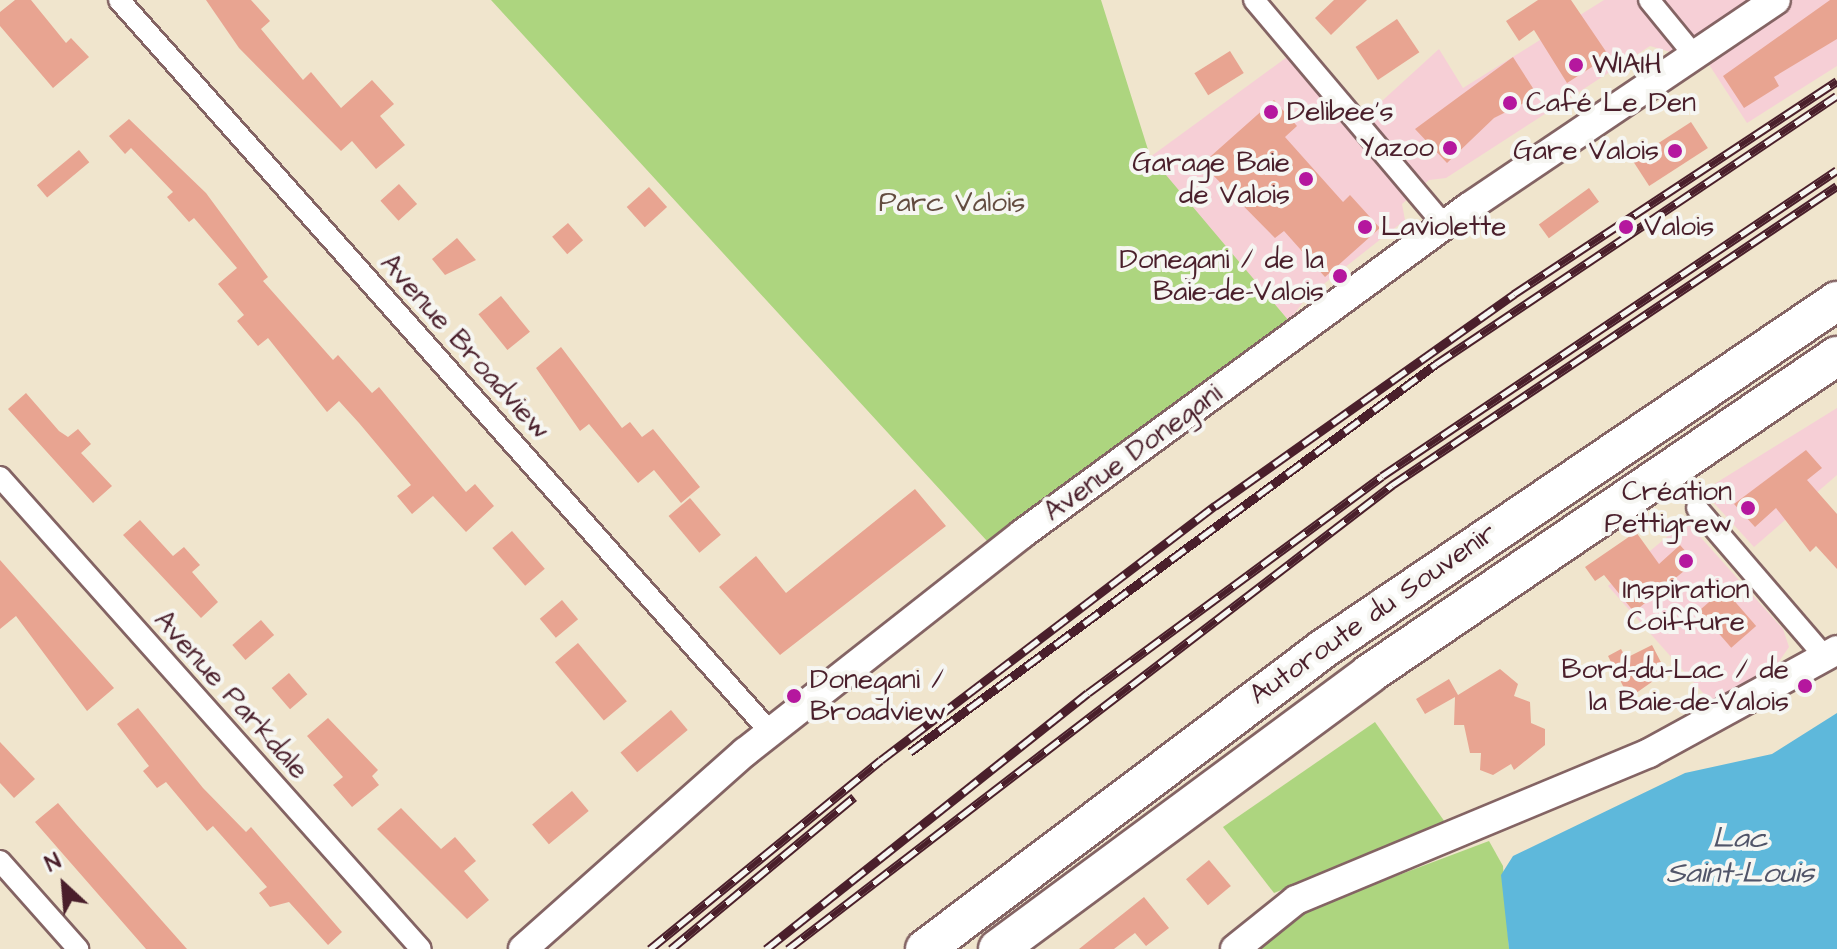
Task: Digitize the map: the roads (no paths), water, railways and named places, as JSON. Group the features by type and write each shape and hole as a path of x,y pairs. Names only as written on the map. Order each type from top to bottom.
{"highway":[{"name":"Autoroute du Souvenir","path":"925,949 1323,649 1837,301"},
{"name":"Autoroute du Souvenir","path":"998,949 1177,812 1837,356"},
{"path":"1026,949 1177,812"}],"street":[{"name":"Avenue Broadview","path":"119,0 770,732"},
{"path":"1254,0 1445,226"},
{"path":"1649,0 1694,55"},
{"name":"Avenue Donegani","path":"523,949 770,732 1033,525 1445,226 1776,0"},
{"name":"Avenue Parkdale","path":"0,477 421,949"},
{"path":"1235,949 1306,895 1470,833 1649,753 1831,654 1697,508"},
{"path":"0,861 78,949"}],"water":[{"name":"Lac Saint-Louis","path":"1837,713 1837,949 1509,949 1501,875 1513,856 1685,773 1772,754"}],"railway":[{"path":"650,949 881,760 1215,506 1514,294 1837,81"},
{"path":"910,752 1436,364 1837,96"},
{"path":"766,949 1088,693 1382,476 1837,170"},
{"path":"788,949 1392,485 1837,186"},
{"path":"671,949 854,797"}],"place":[{"name":"WIAIH","path":"1576,65"},
{"name":"Café Le Den","path":"1510,103"},
{"name":"Delibee's","path":"1271,112"},
{"name":"Yazoo","path":"1450,148"},
{"name":"Gare Valois","path":"1675,151"},
{"name":"Garage Baie de Valois","path":"1306,179"},
{"name":"Laviolette","path":"1365,227"},
{"name":"Valois","path":"1626,227"},
{"name":"Donegani / de la Baie-de-Valois","path":"1340,276"},
{"name":"Création Pettigrew","path":"1748,508"},
{"name":"Inspiration Coiffure","path":"1686,561"},
{"name":"Bord-du-Lac / de la Baie-de-Valois","path":"1805,686"},
{"name":"Donegani / Broadview","path":"794,696"}],"park label":[{"name":"Parc Valois","path":"952,203"}]}
